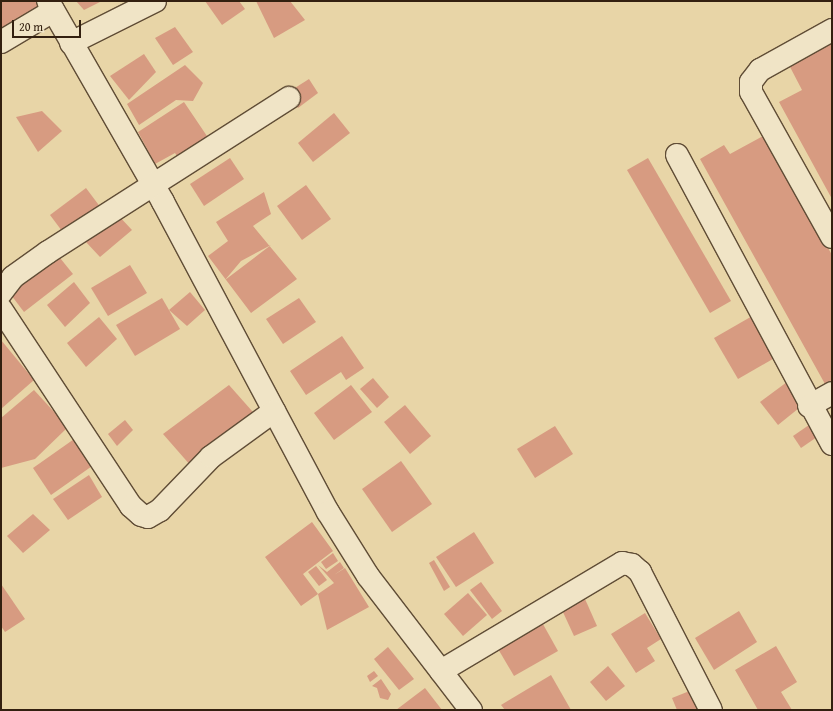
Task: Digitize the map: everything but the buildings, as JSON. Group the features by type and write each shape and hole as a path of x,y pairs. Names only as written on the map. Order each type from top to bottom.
{"street":[{"path":"71,43 155,1"},
{"path":"1,42 50,6 152,187 328,512 368,576 471,710"},
{"path":"832,30 760,70 751,82 751,92 832,238"},
{"path":"1,293 13,277 48,252 152,187 289,98"},
{"path":"677,155 809,406 832,444"},
{"path":"1,309 131,506 141,515 148,517 160,510 211,458 274,411"},
{"path":"809,406 832,393"},
{"path":"441,671 622,563 632,565 640,572 711,710"}]}
